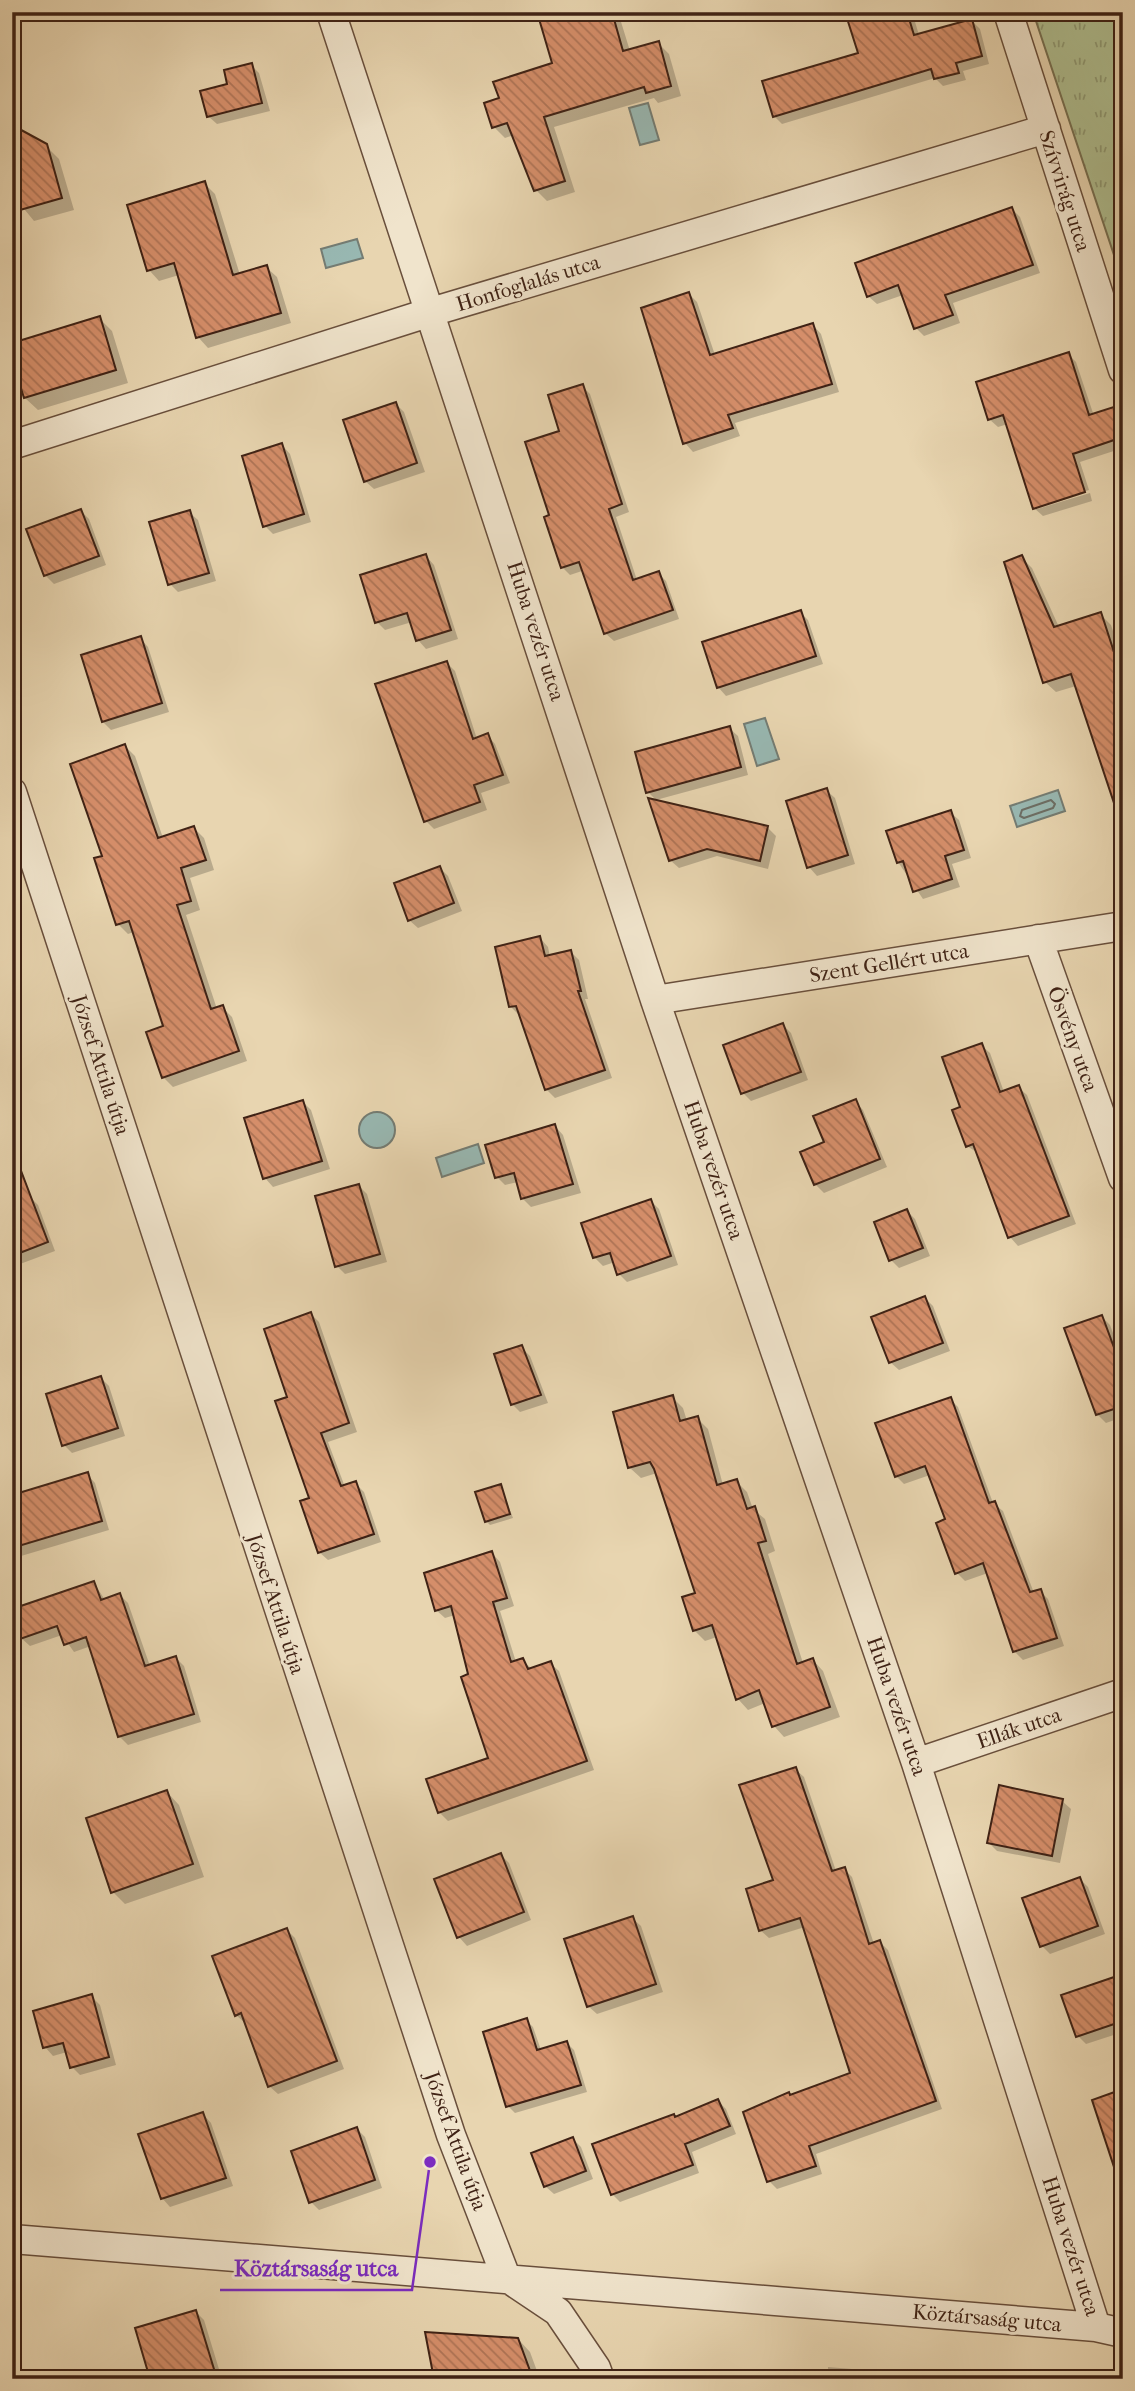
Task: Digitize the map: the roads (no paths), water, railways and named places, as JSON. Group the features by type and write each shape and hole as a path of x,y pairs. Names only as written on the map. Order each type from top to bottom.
{"street":[{"name":"Huba vezér utca","path":"331,12 656,1000 1110,2330"},
{"name":"Szívvirág utca","path":"1008,12 1123,370"},
{"name":"Honfoglalás utca","path":"12,445 431,312 1046,129"},
{"name":"József Attila útja","path":"12,792 447,2122 506,2277"},
{"name":"Szent Gellért utca","path":"656,1000 1123,926"},
{"name":"Ösvény utca","path":"1038,939 1123,1178"},
{"name":"Ellák utca","path":"916,1763 1123,1693"},
{"name":"Köztársaság utca","path":"12,2239 506,2277 1110,2330"},
{"path":"506,2277 558,2312 596,2368 600,2379"}],"water":[{"path":"648,103 659,140 640,145 629,108"},
{"path":"357,239 363,258 326,268 321,249"},
{"path":"765,718 779,759 757,766 744,724"},
{"path":"1058,790 1065,811 1017,827 1010,806"},
{"path":"377,1112 390,1117 395,1130 390,1143 377,1148 364,1143 359,1130 364,1117"},
{"path":"478,1144 484,1163 442,1177 436,1158"}],"place":[{"name":"Köztársaság utca","path":"430,2162"}]}
